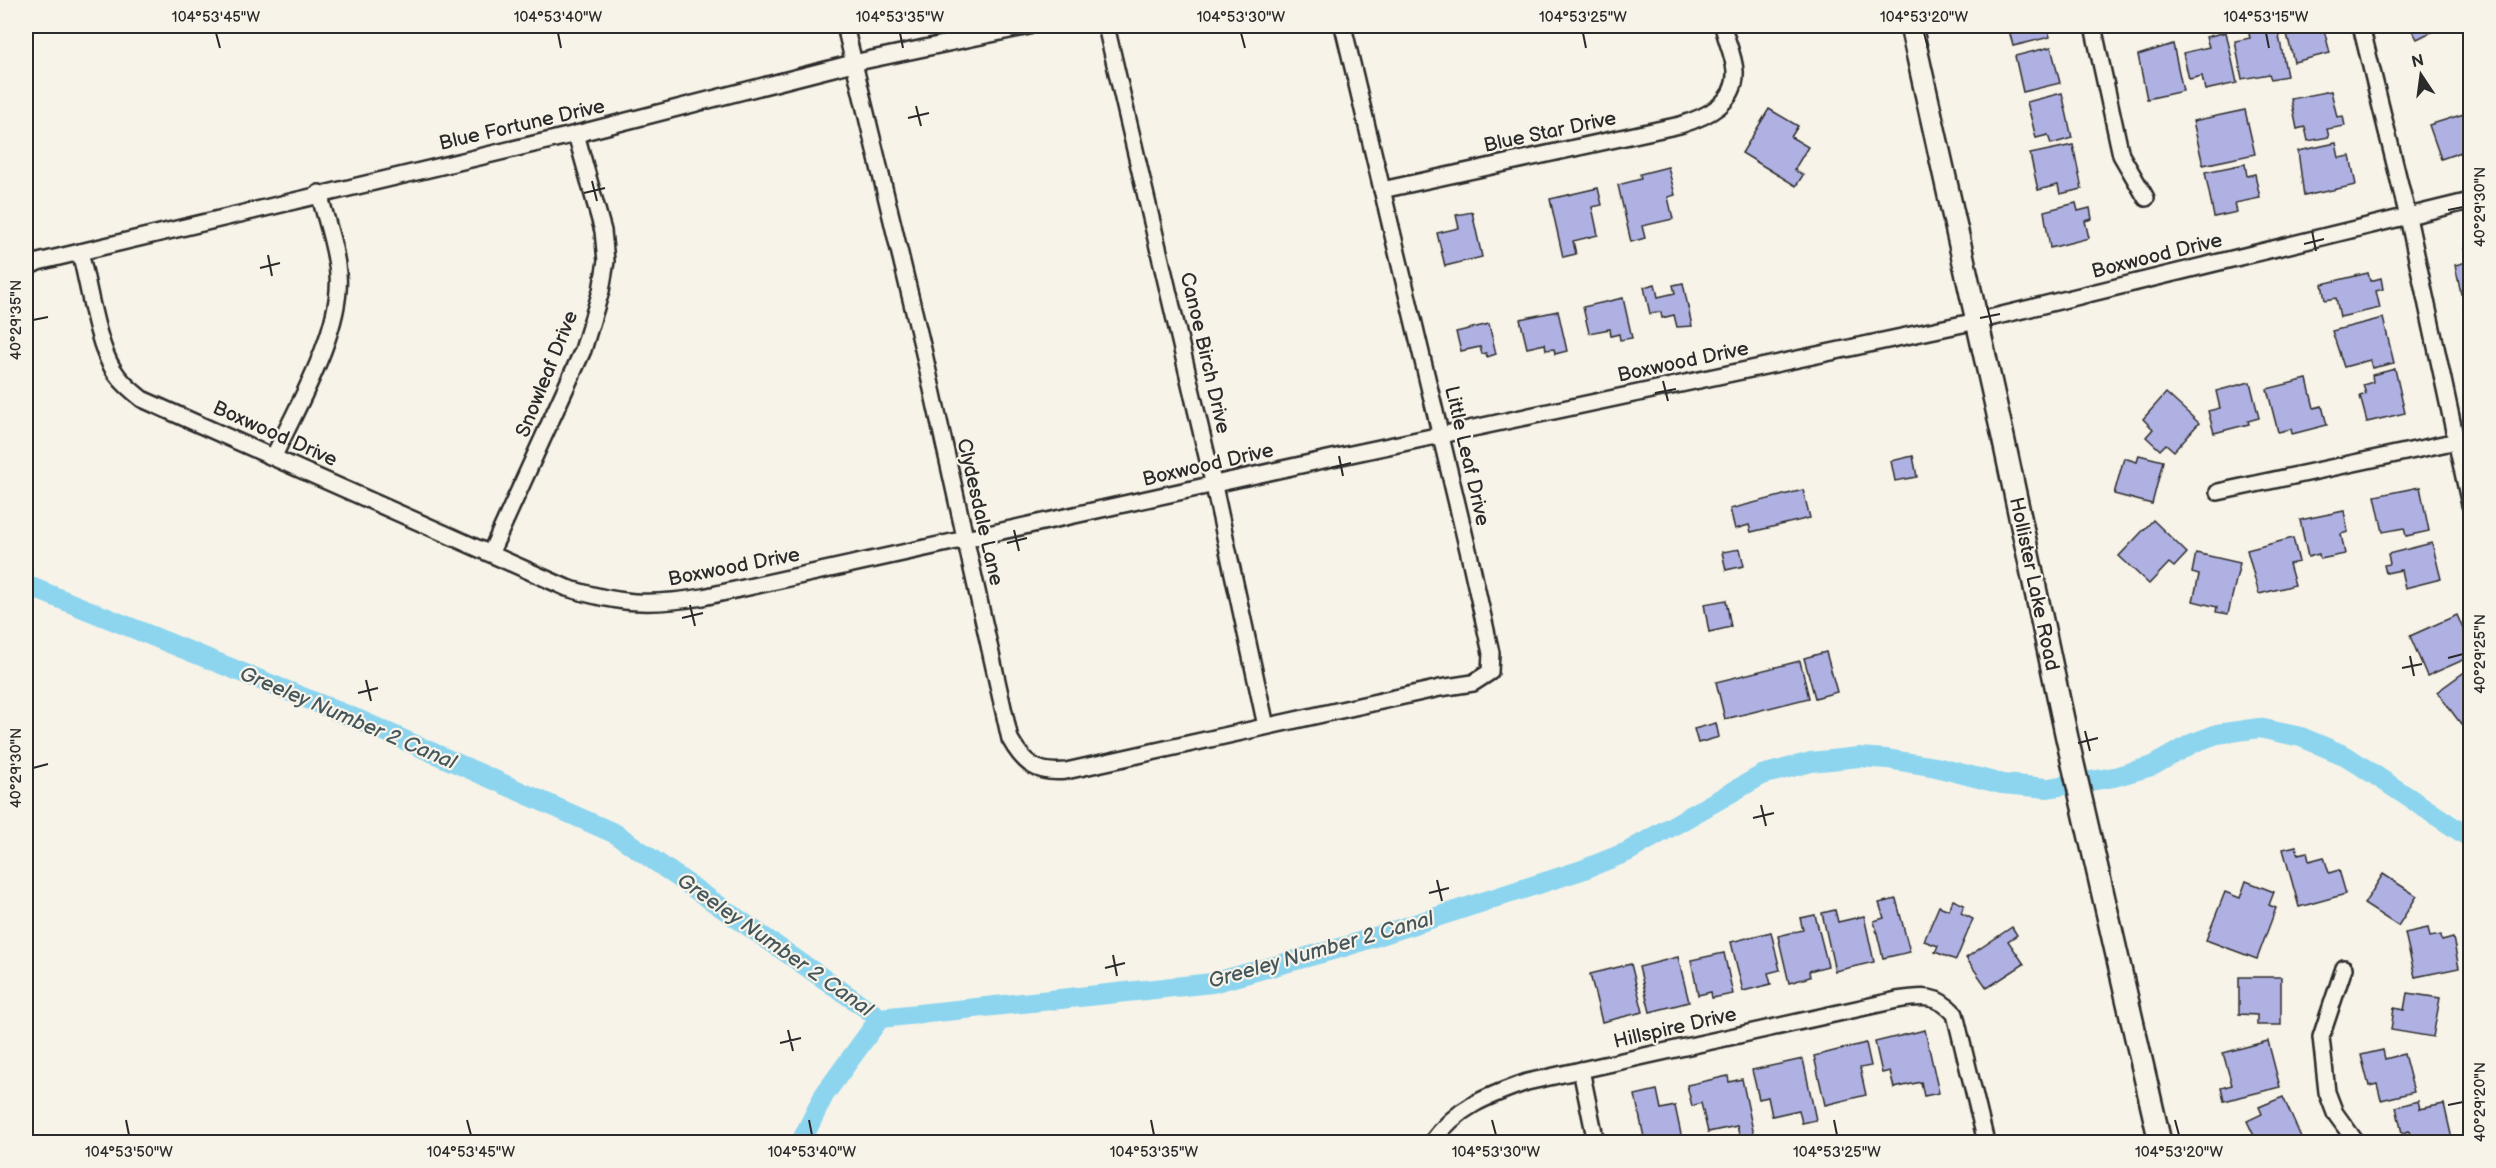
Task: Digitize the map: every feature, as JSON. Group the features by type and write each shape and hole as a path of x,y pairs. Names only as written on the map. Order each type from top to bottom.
{"street":[{"name":"Clydesdale Lane","path":"845,26 923,349 1010,739 1021,758 1036,768 1052,772 1066,771 1266,726"},
{"name":"Blue Fortune Drive","path":"26,268 38,262 319,193 576,134 853,63 1029,26"},
{"name":"Canoe Birch Drive","path":"1106,26 1214,486 1266,726"},
{"name":"Little Leaf Drive","path":"1266,726 1440,688 1473,683 1490,672 1491,653 1342,26"},
{"name":"Blue Star Drive","path":"1382,190 1704,118 1723,103 1732,89 1735,71 1723,26"},
{"name":"Hollister Lake Road","path":"1911,26 2084,812 2160,1143"},
{"path":"2093,26 2121,155 2146,198"},
{"path":"2361,26 2408,217 2470,505"},
{"name":"Snowleaf Drive","path":"490,552 583,350 601,291 606,261 603,231 576,134"},
{"path":"274,456 322,351 336,311 338,275 334,248 319,193"},
{"name":"Boxwood Drive","path":"80,252 104,350 112,368 122,381 142,399 567,588 602,599 633,604 669,603 1977,321 2470,201"},
{"path":"2218,492 2457,441"},
{"path":"2344,968 2321,1037 2327,1092 2335,1113 2356,1143"},
{"name":"Hillspire Drive","path":"1432,1143 1460,1111 1492,1094 1527,1082 1897,1000 1929,997 1945,1003 1955,1014 1986,1143"},
{"path":"1581,1070 1596,1143"}],"building":[{"path":"2008,26 2047,26 2050,37 2013,46"},
{"path":"2277,26 2287,76 2271,79 2269,74 2242,79 2235,41 2250,38 2248,29"},
{"path":"2285,26 2323,26 2330,53 2294,62"},
{"path":"2410,26 2443,26 2417,39"},
{"path":"2226,32 2237,83 2205,90 2202,76 2189,79 2183,53 2209,47 2206,37"},
{"path":"2173,44 2183,91 2147,99 2138,55"},
{"path":"2051,47 2060,83 2023,92 2015,56"},
{"path":"2331,91 2337,117 2343,116 2345,126 2327,129 2329,137 2308,141 2305,127 2297,129 2291,99"},
{"path":"2062,93 2072,138 2051,144 2048,135 2036,138 2027,102"},
{"path":"1769,109 1798,126 1791,137 1808,147 1794,170 1803,175 1796,186 1742,153"},
{"path":"2245,110 2255,154 2203,165 2193,121"},
{"path":"2470,112 2470,149 2441,159 2429,125"},
{"path":"2336,143 2339,158 2350,156 2356,185 2304,196 2298,151"},
{"path":"2073,145 2082,189 2060,194 2058,185 2038,190 2030,154"},
{"path":"2245,164 2247,176 2255,174 2260,198 2235,203 2237,212 2214,217 2205,172"},
{"path":"1668,167 1675,195 1668,197 1673,219 1642,226 1645,238 1631,242 1618,185 1641,179 1640,174"},
{"path":"1598,188 1602,205 1592,207 1598,235 1573,241 1576,254 1563,257 1550,199"},
{"path":"2076,203 2078,211 2090,208 2092,219 2085,221 2089,238 2050,248 2044,211"},
{"path":"1472,212 1482,257 1445,266 1437,233 1459,228 1456,215"},
{"path":"2470,247 2470,292 2461,294 2455,265 2467,262 2464,248"},
{"path":"2368,273 2370,281 2381,278 2383,289 2376,291 2380,308 2340,317 2336,298 2325,300 2322,284"},
{"path":"1683,283 1692,326 1677,327 1674,315 1662,318 1661,312 1650,314 1644,287 1655,284 1658,297 1675,293 1673,285"},
{"path":"1623,298 1632,338 1620,340 1619,334 1611,336 1610,329 1589,333 1583,307"},
{"path":"2470,300 2470,332 2463,301"},
{"path":"1558,311 1567,351 1555,354 1554,349 1546,350 1545,344 1527,348 1520,319"},
{"path":"2383,318 2394,363 2372,368 2370,360 2344,367 2332,331"},
{"path":"1489,324 1496,354 1487,357 1486,353 1482,354 1480,347 1461,351 1456,332"},
{"path":"2395,369 2405,413 2367,422 2360,396 2366,394 2363,385 2373,382 2372,375"},
{"path":"2307,379 2314,408 2322,406 2327,425 2292,434 2291,429 2278,432 2267,389"},
{"path":"2250,382 2259,418 2248,421 2249,424 2214,433 2208,411 2220,408 2216,391"},
{"path":"2166,393 2199,423 2174,451 2166,444 2160,450 2146,437 2153,429 2143,419"},
{"path":"2139,455 2163,461 2152,504 2114,494 2124,458 2137,462"},
{"path":"1913,456 1917,477 1895,481 1891,461"},
{"path":"2420,487 2429,531 2406,536 2404,528 2383,532 2375,496"},
{"path":"1803,490 1810,518 1751,532 1749,525 1735,529 1730,509"},
{"path":"2344,511 2348,532 2341,534 2345,554 2320,559 2319,554 2308,557 2300,520"},
{"path":"2153,520 2187,553 2174,567 2169,563 2149,584 2119,556"},
{"path":"2293,538 2299,562 2289,564 2295,585 2259,594 2247,550"},
{"path":"2432,543 2441,579 2405,588 2401,570 2386,573 2384,565 2390,564 2388,554"},
{"path":"1740,549 1744,566 1726,570 1722,552"},
{"path":"2196,553 2240,563 2228,614 2216,612 2217,607 2193,601 2199,575 2192,573"},
{"path":"1726,600 1731,627 1709,632 1704,604"},
{"path":"2457,615 2470,645 2470,657 2427,676 2410,636"},
{"path":"1826,652 1837,692 1815,698 1804,658"},
{"path":"1800,661 1809,698 1725,719 1716,682"},
{"path":"2470,668 2470,724 2464,728 2437,692"},
{"path":"1716,723 1719,737 1698,743 1694,729"},
{"path":"2296,846 2298,854 2307,852 2309,861 2324,857 2329,873 2339,870 2346,894 2299,907 2283,849"},
{"path":"2383,874 2417,896 2398,926 2364,904"},
{"path":"2246,881 2274,892 2269,905 2276,908 2257,959 2206,940 2225,892 2240,898"},
{"path":"1896,899 1910,952 1883,958 1874,921 1884,918 1879,903"},
{"path":"1953,900 1964,905 1961,913 1973,919 1956,960 1935,952 1938,946 1924,941 1939,906 1949,910"},
{"path":"1835,910 1838,922 1864,916 1874,962 1835,971 1822,913"},
{"path":"1815,915 1828,966 1809,971 1810,977 1789,983 1778,936 1803,930 1800,918"},
{"path":"2012,927 2017,935 2008,941 2024,964 1987,988 1966,958"},
{"path":"2428,928 2430,937 2441,935 2442,941 2453,938 2459,968 2415,977 2405,933"},
{"path":"1771,932 1780,970 1768,973 1771,984 1743,991 1731,942"},
{"path":"1724,953 1733,994 1712,998 1711,992 1698,995 1691,960"},
{"path":"1678,957 1689,1002 1650,1012 1639,967"},
{"path":"1631,964 1643,1012 1602,1022 1590,974"},
{"path":"2239,977 2281,977 2281,1025 2257,1025 2257,1015 2239,1014"},
{"path":"2407,993 2440,998 2433,1037 2391,1030 2394,1008 2404,1010"},
{"path":"1925,1030 1939,1093 1924,1096 1921,1082 1894,1088 1890,1071 1882,1073 1875,1042"},
{"path":"2268,1041 2280,1087 2224,1101 2221,1088 2232,1085 2223,1053"},
{"path":"1866,1043 1871,1066 1860,1068 1866,1095 1825,1105 1814,1056"},
{"path":"2383,1050 2385,1059 2404,1054 2414,1092 2381,1100 2377,1084 2369,1086 2361,1055"},
{"path":"1803,1059 1816,1120 1802,1123 1799,1110 1772,1116 1768,1097 1759,1099 1752,1070"},
{"path":"1728,1076 1729,1082 1742,1079 1754,1135 1740,1138 1737,1126 1708,1132 1701,1103 1692,1106 1687,1085"},
{"path":"1657,1090 1661,1109 1675,1106 1682,1139 1670,1142 1645,1142 1635,1095"},
{"path":"2283,1097 2301,1137 2288,1142 2257,1142 2247,1121 2262,1114 2259,1107"},
{"path":"2418,1101 2420,1109 2444,1104 2452,1139 2437,1142 2412,1142 2409,1131 2402,1133 2396,1107"}],"waterway":[{"name":"Greeley Number 2 Canal","path":"26,585 357,719 616,834 880,1018 1212,983 1347,946 1582,870 1627,852 1762,775 1811,762 1859,757 1887,759 1936,767 2002,784 2048,788 2114,777 2152,766 2193,743 2217,734 2259,728 2301,737 2346,756 2470,838"},
{"path":"801,1142 824,1095 880,1018"}]}
